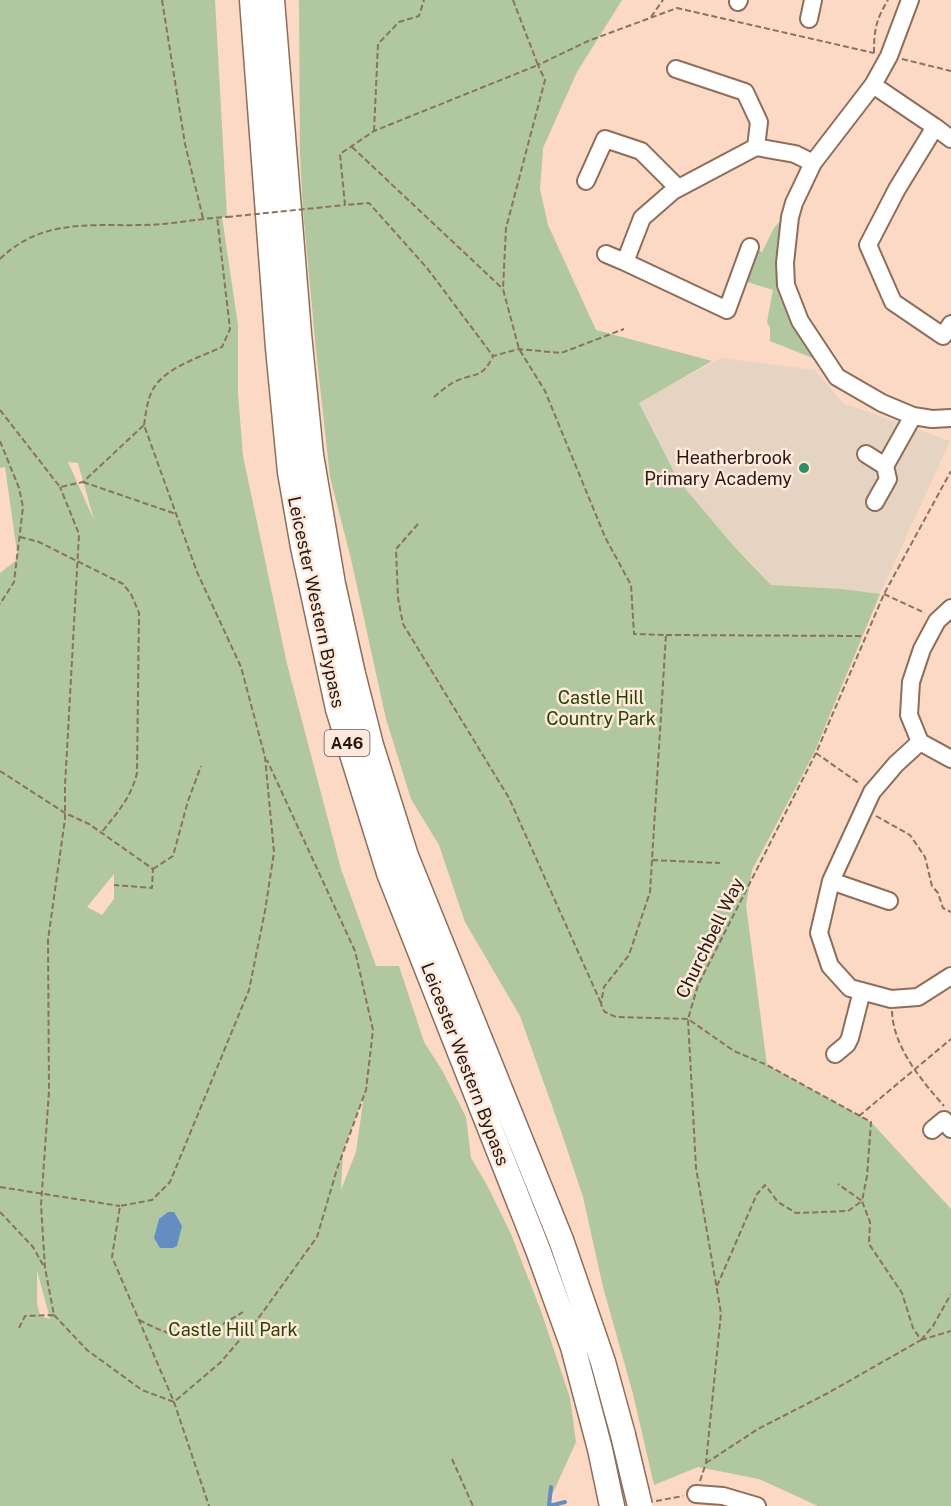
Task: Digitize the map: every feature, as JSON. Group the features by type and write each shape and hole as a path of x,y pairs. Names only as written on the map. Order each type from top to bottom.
{"highway":[{"name":"Leicester Western Bypass","path":"252,0 272,278 290,472 303,547 338,709 389,873 538,1250 573,1347 600,1449 612,1506"},
{"name":"Leicester Western Bypass","path":"272,0 298,334 311,455 333,584 353,674 371,745 406,856 561,1240 603,1362 623,1435 646,1504"}],"street":[{"path":"809,19 813,0"},
{"path":"910,0 881,55 873,85 813,163 794,203 790,217 785,263 786,285 800,321 837,377 882,403 914,416 932,419 951,418"},
{"path":"676,69 745,92 759,122 756,147"},
{"path":"873,85 951,139"},
{"path":"935,127 897,189 868,245 893,302 943,336 951,324"},
{"path":"586,181 605,139 641,151 678,188"},
{"path":"625,262 642,218 678,188 756,147 795,154 813,163"},
{"path":"606,254 712,301 727,310 750,247"},
{"path":"712,301 720,285"},
{"path":"875,502 888,479 885,466 914,416"},
{"path":"866,454 885,466"},
{"path":"951,608 937,621 922,649 911,682 909,715 920,742 951,759"},
{"path":"920,742 896,764 872,792 864,807 831,881 819,933 830,966 850,988 891,999 918,997 951,976"},
{"path":"831,881 889,901"},
{"path":"835,1054 847,1044 850,1038 862,991"},
{"path":"696,1494 723,1496 757,1506"}],"path":[{"path":"162,0 185,144 204,219"},
{"path":"375,131 378,44 399,22 419,16 424,0"},
{"path":"513,0 545,80 506,228 503,289 519,349 545,391 605,537 631,585 634,634 865,636"},
{"path":"651,18 663,0"},
{"path":"881,55 874,29 888,0"},
{"path":"345,205 340,154 375,131 538,65 588,41 677,8 951,71"},
{"path":"351,147 503,289"},
{"path":"0,259 26,239 50,229 68,226 163,224 369,203 427,267 494,356"},
{"path":"0,1187 120,1206 152,1200 170,1182 249,990 266,911 274,852 265,757 241,667 197,572 144,425 154,387 169,372 222,347 230,329 217,218"},
{"path":"434,397 454,382 473,377 488,369 494,356 519,349 561,353 624,329"},
{"path":"0,410 60,487 79,534 65,813 48,940 48,1091 41,1205 45,1268 54,1315 87,1350 142,1389 174,1402"},
{"path":"60,487 83,482 144,425"},
{"path":"0,441 19,488 23,507 14,582 0,604"},
{"name":"Churchbell Way","path":"696,1494 706,1463 721,1313 696,1168 688,1019 698,985 816,753 884,594 951,471"},
{"path":"83,482 176,514"},
{"path":"418,524 396,549 398,598 403,624 509,798 605,1012 616,1017 645,1016 688,1019 734,1051 767,1065 871,1122 867,1176 862,1201 870,1222 869,1244 902,1293 913,1328 921,1341"},
{"path":"20,537 39,543 123,584 131,594 139,613 137,773 133,789 125,803 101,833"},
{"path":"884,594 918,608 937,621"},
{"path":"601,1003 604,987 629,955 650,892 666,635"},
{"path":"816,753 872,792"},
{"path":"174,1402 221,1362 260,1316 316,1237 336,1169 366,1090 373,1030 355,951 265,757"},
{"path":"153,868 173,856 188,801 201,766"},
{"path":"0,771 65,813 89,824 153,868"},
{"path":"864,807 910,835 925,857 932,886 938,893 943,908 951,912"},
{"path":"651,860 720,863"},
{"path":"114,885 152,888 153,868"},
{"path":"891,999 892,1025 914,1071 948,1110 942,1126"},
{"path":"859,1116 951,1039"},
{"path":"838,1184 862,1201"},
{"path":"717,1286 756,1194 765,1185 778,1202 796,1213 848,1210 862,1201"},
{"path":"120,1206 112,1257 174,1402 209,1506"},
{"path":"0,1212 33,1247 45,1268"},
{"path":"921,1341 951,1294"},
{"path":"139,1320 167,1334 198,1337 243,1312"},
{"path":"19,1328 25,1316 54,1315"},
{"path":"706,1463 758,1429 921,1341 951,1331"},
{"path":"452,1459 473,1506"},
{"path":"646,1504 696,1494"}],"shaded area":[{"name":"Heatherbrook Primary Academy","path":"721,358 815,370 843,403 950,441 880,594 842,589 771,585 744,555 710,524 681,487 639,402"}],"green space":[{"name":"Castle Hill Park","path":"0,0 215,0 227,217 222,217 238,325 238,394 243,456 287,664 341,869 376,966 399,966 424,1042 442,1070 466,1117 471,1158 511,1234 541,1311 570,1398 576,1442 547,1506 0,1506 0,573 18,559 5,467 0,468","holes":["68,462 78,463 94,520","114,874 114,899 102,915 87,907","364,1095 356,1152 341,1190 343,1151","37,1270 50,1319 40,1316 37,1303"]},
{"name":"Castle Hill Country Park","path":"299,0 622,0 577,72 543,148 540,189 548,225 596,330 712,361 639,403 678,480 731,543 771,585 842,589 880,594 814,753 752,870 746,905 767,1065 871,1122 951,1209 951,1506 818,1506 759,1479 698,1467 654,1485 633,1394 603,1287 583,1197 561,1131 520,1016 465,922 439,845 411,799 386,719 351,559 330,477 303,210 300,154"},
{"path":"792,208 786,285 830,365 770,341 770,328 767,322 773,290 738,279 750,247 762,252 774,228"}],"water":[{"path":"168,1212 174,1212 182,1226 177,1246 160,1248 154,1238 159,1219"}],"waterway":[{"path":"549,1506 551,1487"},
{"path":"549,1506 565,1502"}],"place":[{"name":"Heatherbrook Primary Academy","path":"804,468"}]}
